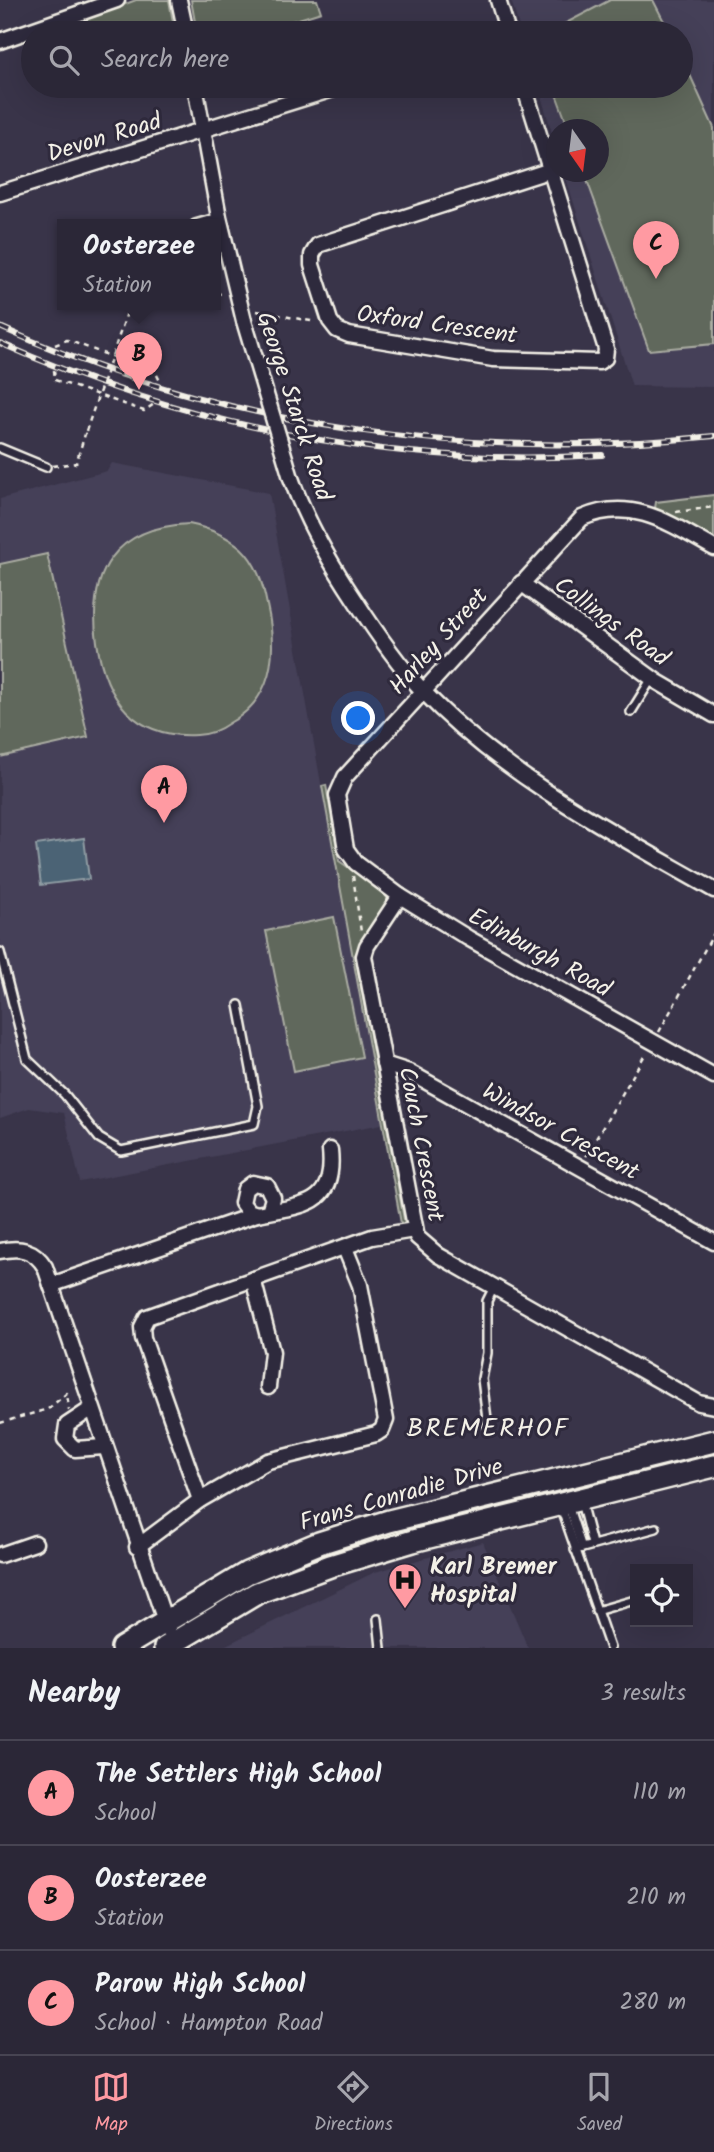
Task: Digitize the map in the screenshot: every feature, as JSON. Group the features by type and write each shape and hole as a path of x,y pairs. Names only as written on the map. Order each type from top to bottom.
{"main road":[{"name":"Frans Conradie Drive","path":"122,1648 247,1573 339,1536 714,1441"},
{"name":"Frans Conradie Drive","path":"170,1647 257,1593 286,1581 413,1541 714,1466"}],"street":[{"path":"57,21 117,0"},
{"path":"180,0 184,21"},
{"path":"498,0 504,21"},
{"path":"0,41 21,34"},
{"name":"George Starck Road","path":"197,98 219,217"},
{"name":"Devon Road","path":"0,193 304,98"},
{"path":"528,98 546,154"},
{"name":"Oxford Crescent","path":"546,172 318,245 312,256 312,265 333,325 349,335 493,359 599,362 606,358 606,349 555,182"},
{"name":"George Starck Road","path":"221,226 242,315 291,478 309,522 338,575 396,661 423,691 494,754 571,808 714,890"},
{"name":"Harley Street","path":"350,858 340,811 339,786 423,691 576,523 599,512 639,511 656,515"},
{"path":"656,515 714,548"},
{"name":"Collings Road","path":"522,583 652,678 714,715"},
{"name":"Edinburgh Road","path":"350,858 400,896 468,938 714,1076"},
{"path":"364,956 367,946 400,896"},
{"name":"Couch Crescent","path":"364,956 414,1230 421,1243 699,1402 714,1406"},
{"name":"Windsor Crescent","path":"384,1063 409,1072 714,1242"},
{"path":"51,1285 232,1224 257,1210 290,1208 321,1196 330,1180 330,1150"},
{"path":"200,1500 144,1338 142,1327 151,1314 372,1237 414,1230"},
{"path":"137,1547 200,1500 268,1461 376,1434 382,1430 386,1420 360,1285 345,1248"},
{"path":"0,1251 22,1249 38,1256 51,1285 137,1547 165,1621 170,1647"},
{"path":"253,1279 272,1352 268,1387"},
{"path":"91,1409 70,1423 64,1434 69,1446 79,1450 104,1447"},
{"path":"0,1555 35,1543"}],"lane":[{"path":"212,219 219,217"},
{"path":"0,448 47,467"},
{"path":"631,712 652,678"},
{"path":"0,952 27,1059 65,1095 99,1138 121,1151 254,1124 258,1114 257,1097 239,1005"},
{"path":"488,1427 482,1379 487,1353 487,1301 494,1286"},
{"path":"570,1504 592,1544"},
{"path":"570,1504 578,1549 610,1648"},
{"path":"578,1549 656,1528"},
{"path":"596,1611 630,1601"},
{"path":"378,1619 381,1648"}],"path":[{"path":"47,467 76,463 128,310"},
{"path":"242,315 333,325"},
{"path":"55,345 67,340 112,356 156,373 161,383"},
{"path":"54,369 55,380 98,396 144,411 154,404"},
{"path":"656,515 714,506"},
{"path":"350,858 364,956"},
{"path":"663,1024 714,933"},
{"path":"579,1168 653,1041"},
{"path":"0,1423 48,1409 67,1393 70,1423"}],"shaded area":[{"path":"511,0 714,0 714,387 632,386 567,182 609,182 609,119 548,119 542,98 693,98 693,21 517,21"},
{"path":"112,463 269,493 382,1124 80,1182 64,1113 29,1108 0,1118 0,499 107,471"},
{"name":"Karl Bremer Hospital","path":"483,1542 528,1648 220,1648 375,1572"}],"green space":[{"path":"136,0 169,0 173,21 81,21"},
{"path":"191,0 317,0 321,12 292,21 195,21"},
{"path":"610,0 653,0 664,21 570,21"},
{"path":"693,82 714,128 714,344 649,350 588,182 609,182 609,119 565,119 557,98 693,98"},
{"path":"714,495 714,541 655,508 656,502"},
{"path":"189,524 229,539 251,560 264,589 272,638 269,671 257,699 246,712 223,727 197,735 156,730 126,711 107,681 97,642 95,617 102,575 111,558 125,544 142,534 163,527"},
{"path":"47,554 88,737 0,757 0,564"},
{"path":"326,785 339,861 384,892 388,900 355,955 405,1225 402,1229 322,786"},
{"path":"334,917 362,1057 294,1071 266,931"},
{"path":"659,1470 264,1576 280,1567 389,1531 610,1476"}],"water":[{"path":"84,838 89,879 41,885 36,845"}],"railway":[{"path":"0,327 85,362 172,390 260,413 350,429 440,440 531,444 622,443 714,436"},
{"path":"0,343 145,398 219,419 294,435 447,455 602,455"}],"place":[{"name":"Parow High School","path":"656,279"},
{"name":"Oosterzee","path":"139,390"},
{"name":"The Settlers High School","path":"164,823"},
{"name":"Karl Bremer Hospital","path":"405,1610"}],"district":[{"name":"BREMERHOF","path":"488,1427"}]}
